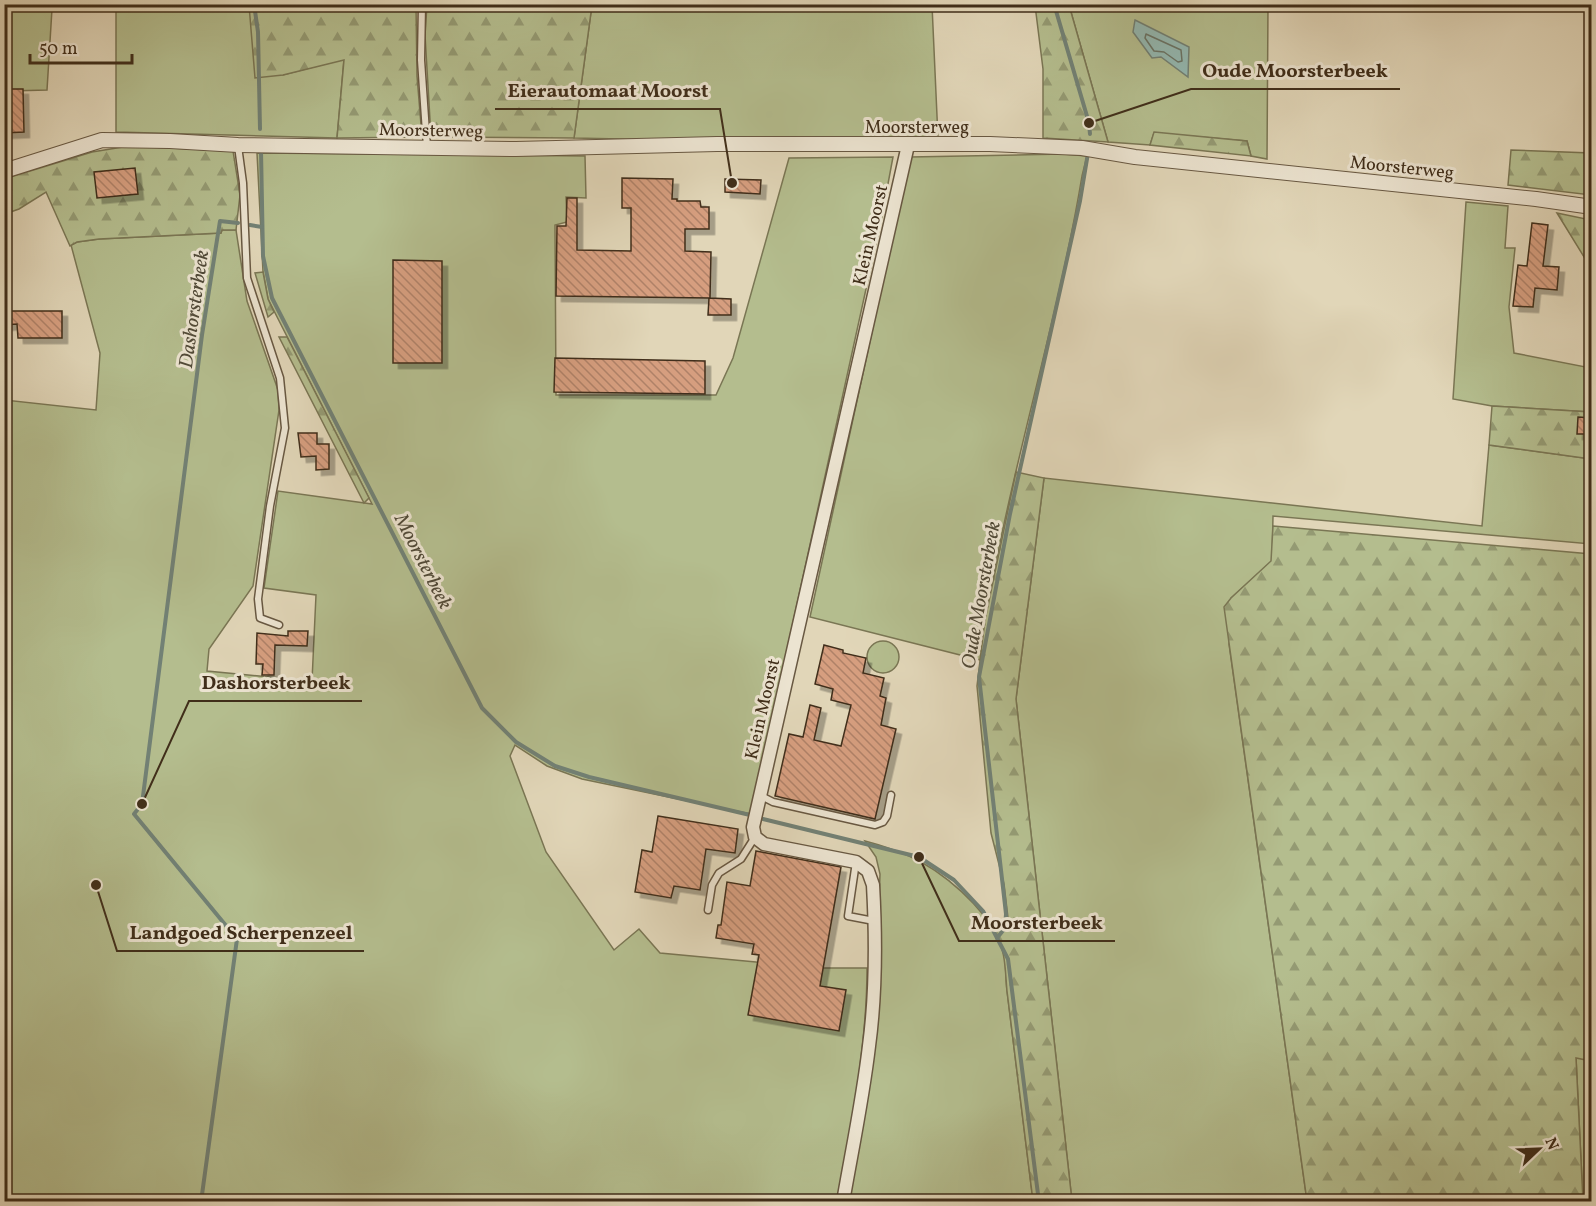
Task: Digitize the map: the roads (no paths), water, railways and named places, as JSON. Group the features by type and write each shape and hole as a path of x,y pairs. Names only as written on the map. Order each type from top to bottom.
{"street":[{"name":"Moorsterweg","path":"4,171 102,140 238,145 516,149 717,144 990,144 1082,148 1157,160 1536,199 1592,207"},
{"name":"Klein Moorst","path":"755,837 753,827 908,145"},
{"path":"755,837 764,844 856,862 868,871 873,885 874,986 869,1046 843,1202"}],"lane":[{"path":"422,4 421,60 427,148"},
{"path":"238,145 243,183 247,278 280,378 285,428 270,506 258,599 260,618 279,625"},
{"path":"760,796 773,802 875,825 883,822 887,816 891,795"},
{"path":"708,910 712,885 719,873 741,859 755,837"},
{"path":"856,862 848,916 874,921"}],"water":[{"path":"1135,20 1189,47 1188,77 1161,57 1152,58 1133,32"}],"waterway":[{"name":"Moorsterbeek","path":"254,4 258,32 260,129"},
{"name":"Oude Moorsterbeek","path":"1054,4 1089,123 1090,134"},
{"name":"Moorsterbeek","path":"261,151 263,256 272,298 482,708 516,742 555,766 589,777 750,815"},
{"name":"Oude Moorsterbeek","path":"997,938 1005,928 1006,914 979,677 1010,514 1080,201 1088,153"},
{"name":"Dashorsterbeek","path":"201,1202 237,939 134,814 142,804 202,335 220,221 238,223"},
{"name":"Dashorsterbeek","path":"250,225 262,227"},
{"name":"Moorsterbeek","path":"763,819 919,857 954,880 983,911 1008,959 1039,1202"}],"place":[{"name":"Oude Moorsterbeek","path":"1089,123"},
{"name":"Eierautomaat Moorst","path":"732,183"},
{"name":"Dashorsterbeek","path":"142,804"},
{"name":"Moorsterbeek","path":"919,857"},
{"name":"Landgoed Scherpenzeel","path":"96,885"}]}
